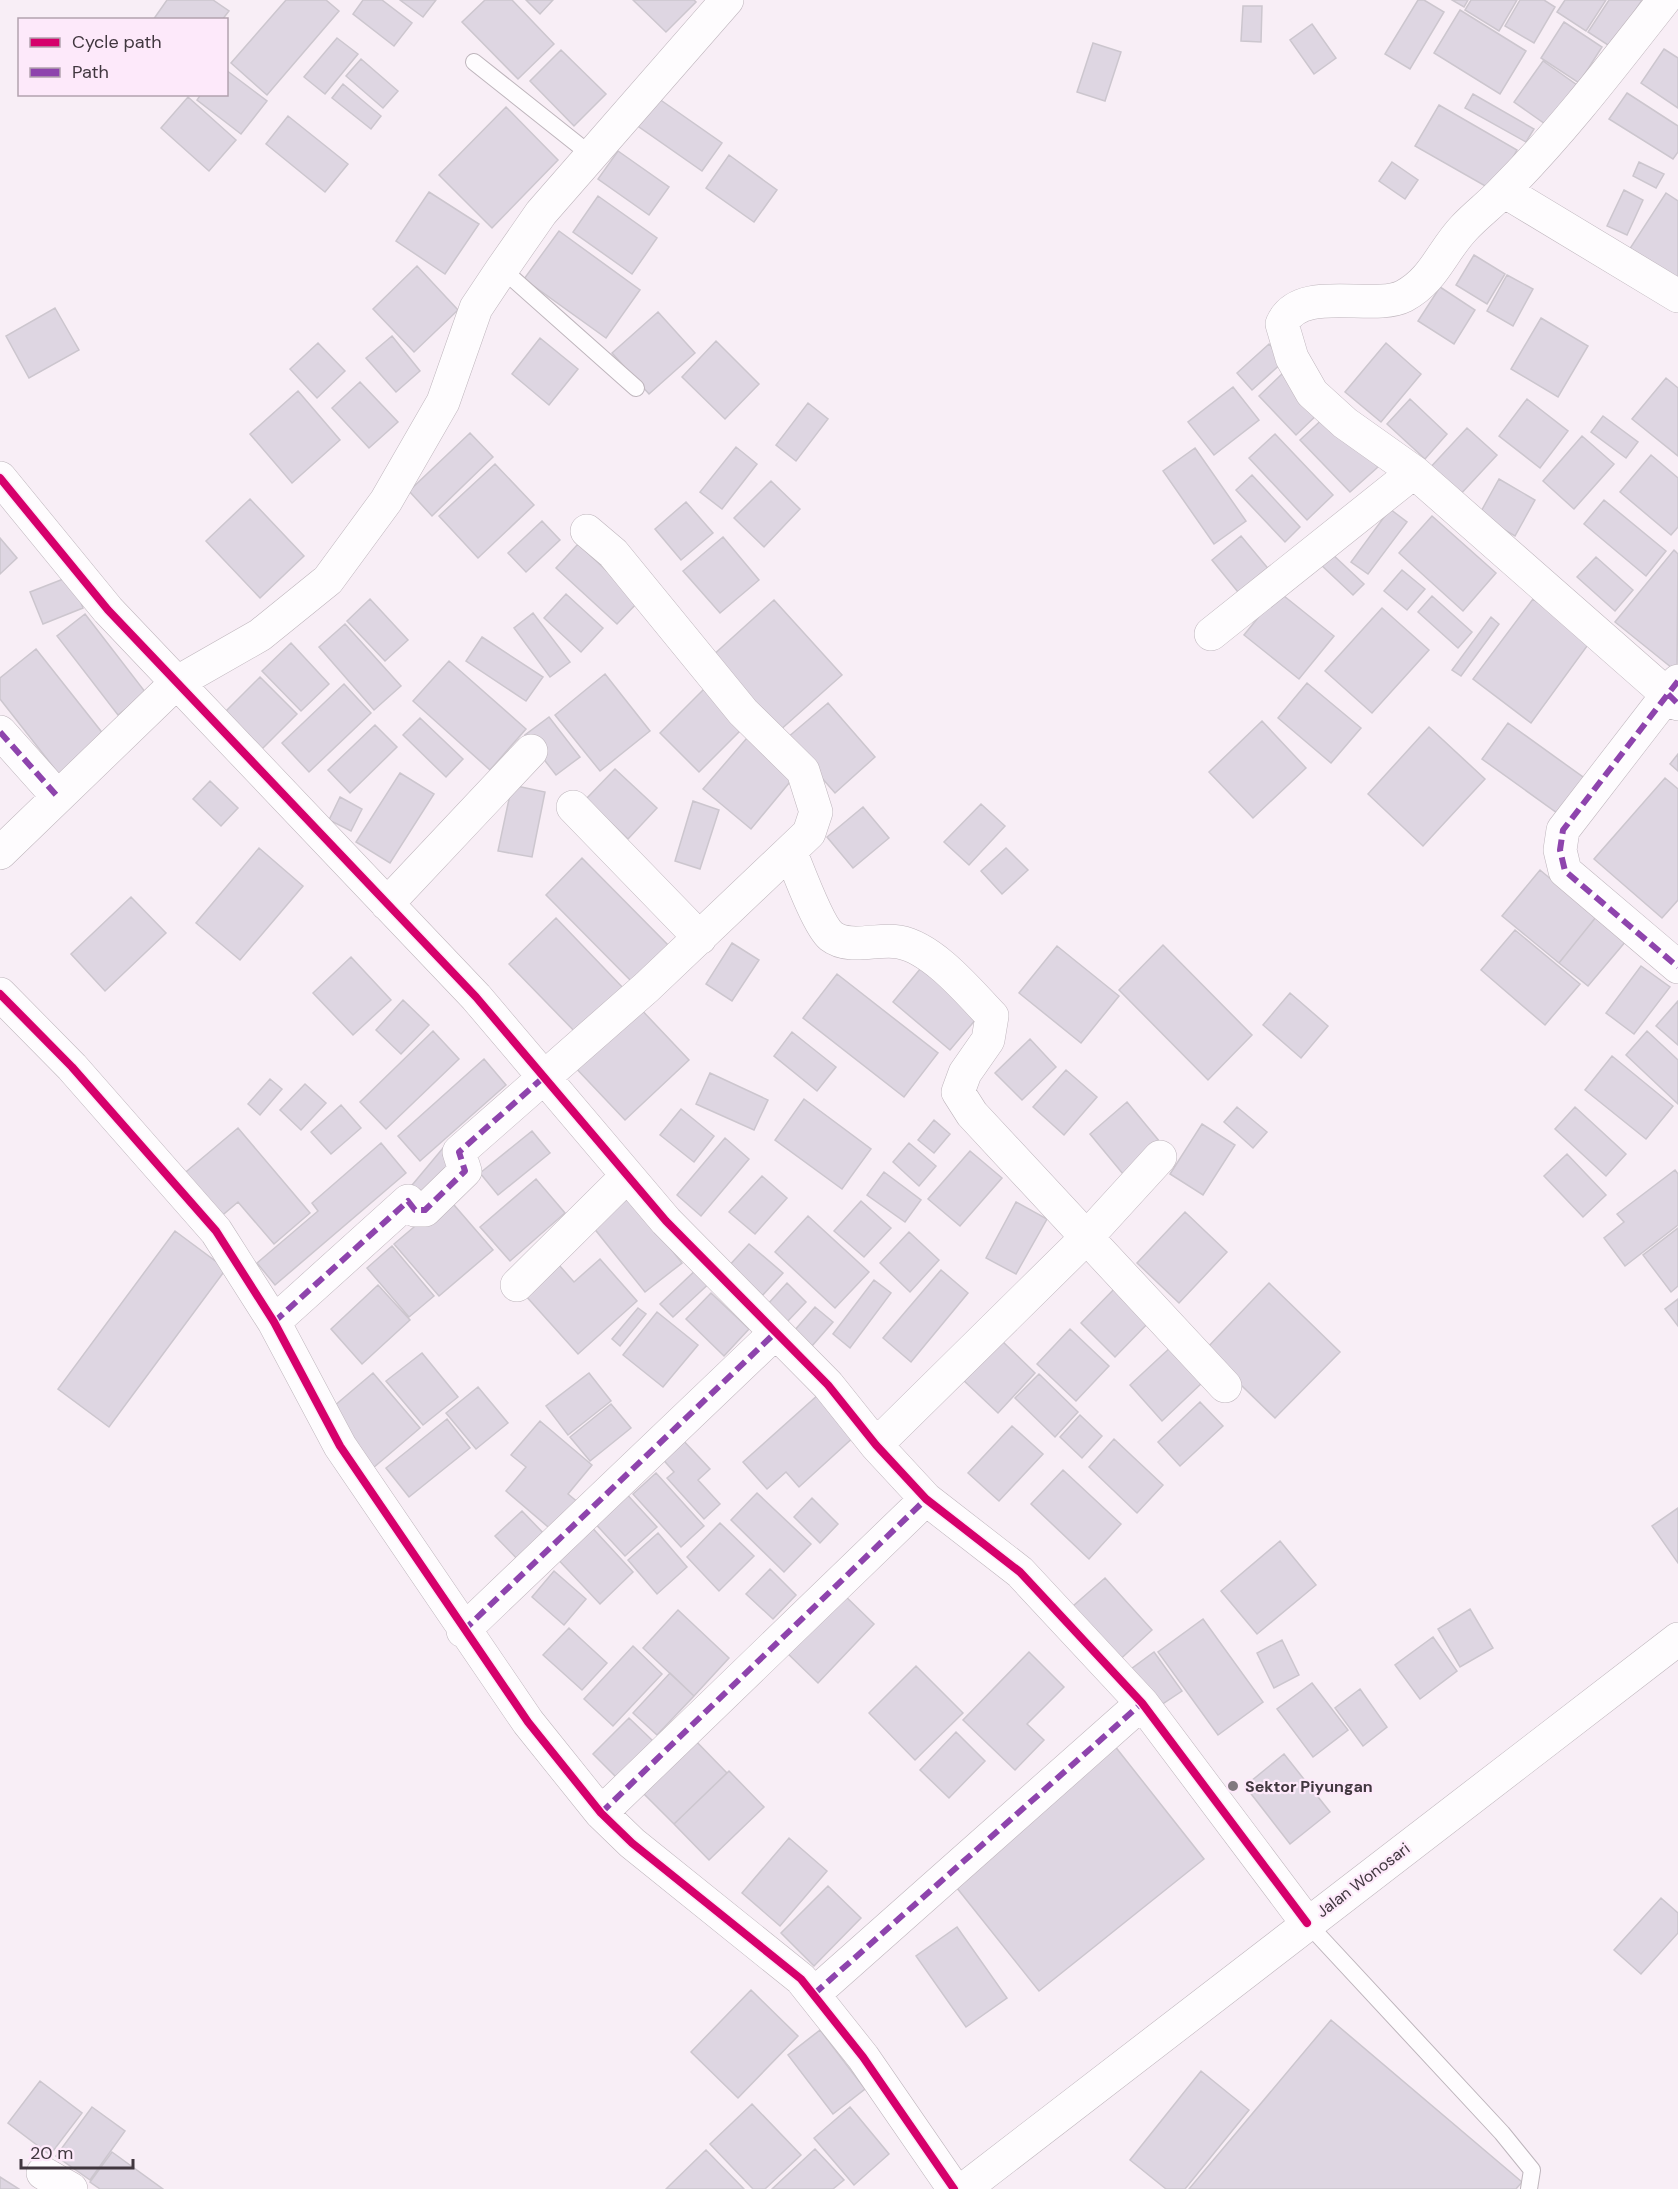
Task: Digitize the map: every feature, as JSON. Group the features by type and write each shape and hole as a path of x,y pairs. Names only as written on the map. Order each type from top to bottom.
{"main road":[{"path":"1664,0 1597,84 1504,191 1462,230 1433,273 1405,295 1389,302 1348,300 1302,305 1282,324 1292,358 1312,393 1345,423 1414,472 1675,693 1563,830 1560,850 1565,871 1678,967"},
{"path":"0,853 176,683 260,634 328,580 386,501 444,402 476,308 502,269 541,213 724,1"},
{"path":"1504,191 1678,296"},
{"path":"1211,634 1414,472"},
{"path":"0,478 108,610 476,997 666,1221 828,1385 876,1445 926,1499 1020,1572 1142,1703 1307,1923"},
{"path":"274,1322 408,1201 416,1210 425,1210 465,1171 459,1152 700,938 809,833 816,812 803,771 743,712 614,553 587,531"},
{"path":"0,732 58,797"},
{"path":"387,904 531,751"},
{"path":"573,807 700,938"},
{"path":"791,852 812,904 830,935 847,943 901,942 941,963 992,1016 988,1040 965,1073 958,1092 972,1114 1225,1386"},
{"path":"0,994 72,1067 216,1231 274,1322 340,1446 463,1631 528,1722 601,1813 632,1843 801,1979 863,2057 954,2189"},
{"path":"876,1445 1086,1238 1160,1157"},
{"path":"517,1285 627,1176"},
{"path":"463,1631 775,1333"},
{"path":"601,1813 926,1499"},
{"name":"Jalan Wonosari","path":"964,2189 1678,1639"},
{"path":"814,1994 1142,1703"},
{"path":"43,2173 71,2189"}],"lane":[{"path":"474,62 591,155"},
{"path":"502,269 636,388"},
{"path":"1307,1923 1502,2133 1532,2170 1529,2189"}],"building":[{"path":"167,0 213,0 229,11 224,18 154,18"},
{"path":"286,0 326,0 339,11 267,95 231,63"},
{"path":"363,0 382,0 412,23 394,46 353,14"},
{"path":"400,0 436,0 423,17"},
{"path":"485,0 512,0 554,44 518,79 462,22"},
{"path":"526,0 553,0 540,14"},
{"path":"633,0 694,0 696,2 666,32"},
{"path":"1418,0 1424,0 1444,12 1410,69 1385,54"},
{"path":"1452,0 1468,0 1464,7"},
{"path":"1471,0 1517,0 1499,31 1465,10"},
{"path":"1520,0 1544,0 1555,7 1534,43 1505,26"},
{"path":"1565,0 1606,0 1586,31 1557,12"},
{"path":"1609,0 1642,0 1611,47 1588,32"},
{"path":"1243,6 1262,6 1261,42 1241,41"},
{"path":"1460,10 1526,51 1500,94 1434,53"},
{"path":"1564,22 1602,47 1579,83 1541,58"},
{"path":"1312,24 1336,58 1314,74 1290,40"},
{"path":"337,38 358,54 325,94 304,77"},
{"path":"1093,43 1121,52 1105,101 1077,92"},
{"path":"1664,49 1678,58 1678,108 1641,83"},
{"path":"561,50 606,94 574,126 530,81"},
{"path":"361,59 398,91 383,108 346,76"},
{"path":"1543,61 1577,85 1548,126 1514,102"},
{"path":"228,72 267,101 241,134 197,100 200,96 228,96"},
{"path":"343,84 381,116 371,129 332,98"},
{"path":"1627,93 1678,126 1678,152 1673,159 1609,119"},
{"path":"652,94 722,143 702,171 632,122"},
{"path":"1473,94 1534,129 1526,142 1465,108"},
{"path":"188,97 236,140 209,171 161,128"},
{"path":"1439,105 1517,150 1494,191 1415,146"},
{"path":"506,107 558,160 492,228 439,175"},
{"path":"288,116 348,164 325,192 266,144"},
{"path":"618,151 669,187 649,215 598,179"},
{"path":"729,155 777,190 754,222 706,188"},
{"path":"1392,162 1418,180 1405,199 1379,181"},
{"path":"1639,162 1664,174 1656,188 1633,176"},
{"path":"1624,190 1643,200 1627,235 1607,226"},
{"path":"429,192 479,224 445,274 396,241"},
{"path":"1666,193 1678,201 1678,283 1629,250"},
{"path":"598,196 657,238 632,274 573,232"},
{"path":"559,231 640,290 606,338 524,279"},
{"path":"1474,255 1505,274 1487,304 1456,285"},
{"path":"417,266 458,310 414,352 373,309"},
{"path":"1507,275 1533,289 1513,326 1487,311"},
{"path":"1440,287 1475,310 1454,344 1418,321"},
{"path":"55,308 79,350 29,378 6,336"},
{"path":"658,312 695,353 649,394 612,353"},
{"path":"1541,318 1588,346 1558,397 1511,369"},
{"path":"392,336 420,371 396,392 366,358"},
{"path":"540,338 578,369 549,405 512,374"},
{"path":"716,341 759,384 725,419 682,377"},
{"path":"318,343 345,371 317,398 290,369"},
{"path":"1386,343 1421,374 1381,422 1345,392"},
{"path":"1269,344 1284,361 1252,390 1237,373"},
{"path":"1285,371 1323,409 1296,435 1259,396"},
{"path":"1666,378 1678,388 1678,456 1632,419"},
{"path":"360,382 398,422 369,448 332,408"},
{"path":"1233,387 1259,420 1214,455 1188,422"},
{"path":"298,391 340,440 292,483 250,434"},
{"path":"1410,399 1447,434 1425,459 1387,424"},
{"path":"1527,399 1568,431 1540,468 1499,436"},
{"path":"808,403 828,419 796,461 776,445"},
{"path":"1328,414 1378,467 1350,492 1300,440"},
{"path":"1603,416 1638,442 1626,458 1591,432"},
{"path":"1467,428 1497,455 1458,497 1428,470"},
{"path":"470,433 493,457 432,516 409,491"},
{"path":"1275,434 1333,495 1307,520 1249,458"},
{"path":"1582,436 1614,464 1574,509 1543,481"},
{"path":"736,447 757,464 722,509 700,492"},
{"path":"1195,448 1246,521 1214,544 1163,471"},
{"path":"1651,455 1678,478 1678,527 1671,535 1620,492"},
{"path":"495,464 534,505 478,558 439,516"},
{"path":"1252,475 1300,527 1285,542 1236,490"},
{"path":"1499,479 1535,500 1515,536 1479,515"},
{"path":"771,481 800,509 764,547 734,518"},
{"path":"250,499 304,556 260,598 206,541"},
{"path":"1604,500 1666,551 1646,576 1584,524"},
{"path":"686,502 713,533 681,560 655,529"},
{"path":"1390,509 1407,522 1368,574 1351,562"},
{"path":"1432,516 1496,573 1463,611 1399,553"},
{"path":"542,521 560,540 526,572 508,553"},
{"path":"1241,536 1271,572 1242,597 1212,560"},
{"path":"723,537 759,580 720,613 683,571"},
{"path":"0,538 17,558 0,574"},
{"path":"578,544 639,601 617,624 556,568"},
{"path":"1674,550 1678,554 1677,672 1615,622"},
{"path":"1330,552 1364,584 1353,595 1319,563"},
{"path":"1596,557 1633,590 1615,611 1577,577"},
{"path":"1402,570 1425,589 1407,610 1384,591"},
{"path":"71,576 83,608 43,624 30,592"},
{"path":"1279,592 1334,636 1299,679 1244,635"},
{"path":"566,594 603,628 581,652 544,618"},
{"path":"1432,596 1472,632 1458,648 1418,612"},
{"path":"370,599 408,640 385,661 347,621"},
{"path":"1533,599 1590,642 1531,723 1473,679"},
{"path":"774,600 842,675 778,732 711,657"},
{"path":"1382,608 1429,650 1372,713 1325,671"},
{"path":"533,613 570,662 550,677 514,628"},
{"path":"85,614 146,693 118,715 57,636"},
{"path":"1491,617 1499,624 1461,676 1452,670"},
{"path":"345,624 401,686 374,710 319,647"},
{"path":"482,637 543,677 526,701 466,661"},
{"path":"291,643 329,684 301,711 262,671"},
{"path":"36,649 108,740 62,778 0,699 0,678"},
{"path":"449,661 526,729 490,770 413,701"},
{"path":"605,674 650,731 600,771 555,715"},
{"path":"260,677 297,714 260,751 223,714"},
{"path":"1307,683 1361,728 1331,763 1278,718"},
{"path":"344,684 371,713 309,772 282,743"},
{"path":"705,688 744,727 699,772 660,733"},
{"path":"828,703 875,757 835,793 787,738"},
{"path":"549,717 580,757 556,775 525,735"},
{"path":"420,718 463,759 446,777 403,735"},
{"path":"1262,721 1306,768 1253,818 1209,772"},
{"path":"1508,723 1590,782 1564,818 1482,759"},
{"path":"375,725 397,747 350,793 328,770"},
{"path":"1429,727 1485,779 1423,846 1368,794"},
{"path":"753,731 799,771 751,829 703,789"},
{"path":"1678,754 1678,771 1670,764"},
{"path":"615,769 657,808 628,839 586,799"},
{"path":"400,773 434,794 390,863 356,842"},
{"path":"1665,778 1678,789 1678,900 1662,918 1594,859"},
{"path":"210,781 238,808 221,826 193,799"},
{"path":"512,785 545,792 532,857 498,851"},
{"path":"340,797 362,809 351,831 329,820"},
{"path":"693,801 719,810 700,869 675,861"},
{"path":"981,804 1005,826 969,865 944,842"},
{"path":"863,807 889,838 853,868 827,837"},
{"path":"259,848 303,886 240,960 196,923"},
{"path":"1006,848 1028,870 1002,894 981,871"},
{"path":"582,858 675,952 638,988 546,895"},
{"path":"1540,870 1596,917 1559,963 1502,916"},
{"path":"131,897 166,933 105,991 71,954"},
{"path":"1596,917 1626,941 1588,986 1559,963"},
{"path":"556,918 626,991 580,1037 509,964"},
{"path":"1515,930 1580,984 1545,1025 1481,970"},
{"path":"732,943 759,960 732,1001 706,984"},
{"path":"1163,945 1252,1035 1208,1080 1119,990"},
{"path":"1057,946 1119,996 1081,1043 1019,993"},
{"path":"351,957 391,1000 353,1035 313,993"},
{"path":"925,963 982,1012 950,1050 893,1002"},
{"path":"1641,966 1670,987 1634,1034 1606,1013"},
{"path":"837,974 938,1053 904,1097 803,1018"},
{"path":"1290,993 1328,1026 1301,1058 1263,1025"},
{"path":"403,1000 429,1025 401,1054 376,1030"},
{"path":"1678,1001 1678,1045 1656,1026"},
{"path":"636,1004 689,1060 625,1120 572,1064"},
{"path":"433,1031 459,1059 386,1129 360,1102"},
{"path":"1647,1031 1678,1060 1678,1104 1626,1055"},
{"path":"792,1032 836,1067 817,1091 774,1056"},
{"path":"1030,1039 1056,1067 1022,1100 995,1073"},
{"path":"1612,1056 1673,1106 1646,1139 1585,1090"},
{"path":"484,1059 506,1085 420,1161 398,1136"},
{"path":"1066,1070 1097,1097 1064,1135 1033,1107"},
{"path":"710,1073 768,1100 754,1130 696,1104"},
{"path":"270,1079 282,1089 260,1115 248,1104"},
{"path":"305,1084 326,1103 301,1130 280,1110"},
{"path":"804,1099 871,1149 842,1189 775,1140"},
{"path":"1127,1102 1160,1142 1123,1174 1090,1134"},
{"path":"341,1105 361,1128 331,1154 311,1132"},
{"path":"1237,1107 1267,1132 1253,1148 1224,1122"},
{"path":"1575,1107 1626,1154 1606,1176 1555,1129"},
{"path":"681,1109 714,1136 694,1162 660,1135"},
{"path":"934,1120 950,1134 934,1153 918,1140"},
{"path":"1202,1124 1235,1145 1203,1195 1170,1174"},
{"path":"238,1128 310,1213 274,1244 238,1202 218,1219 181,1176"},
{"path":"532,1131 550,1153 498,1195 480,1173"},
{"path":"725,1138 749,1159 701,1216 677,1195"},
{"path":"381,1143 406,1173 275,1285 257,1263 318,1211 312,1203"},
{"path":"909,1143 936,1166 919,1186 893,1162"},
{"path":"443,1148 462,1164 427,1205 408,1190"},
{"path":"970,1151 1002,1178 960,1226 928,1199"},
{"path":"1567,1154 1606,1195 1583,1217 1544,1176"},
{"path":"1675,1170 1678,1174 1678,1225 1625,1266 1604,1238 1624,1222 1617,1214"},
{"path":"884,1172 921,1200 905,1222 867,1195"},
{"path":"762,1176 787,1198 755,1234 729,1212"},
{"path":"536,1179 565,1213 510,1261 480,1227"},
{"path":"630,1197 682,1263 645,1292 593,1227"},
{"path":"448,1198 493,1250 439,1296 394,1244"},
{"path":"861,1201 891,1228 864,1257 834,1231"},
{"path":"1016,1202 1047,1219 1016,1274 986,1258"},
{"path":"1185,1212 1227,1252 1179,1303 1137,1263"},
{"path":"808,1216 869,1272 835,1308 775,1252"},
{"path":"1678,1228 1678,1286 1671,1292 1643,1255"},
{"path":"175,1231 226,1269 109,1427 58,1389"},
{"path":"909,1232 939,1260 910,1292 880,1263"},
{"path":"749,1244 783,1273 760,1298 727,1268"},
{"path":"392,1246 434,1296 409,1317 367,1268"},
{"path":"600,1259 637,1301 578,1354 525,1295 559,1265 574,1282"},
{"path":"701,1265 714,1279 673,1317 660,1304"},
{"path":"941,1270 968,1293 911,1362 883,1338"},
{"path":"874,1280 891,1293 850,1348 833,1334"},
{"path":"787,1283 806,1302 786,1323 767,1305"},
{"path":"1269,1283 1340,1352 1275,1418 1205,1350"},
{"path":"378,1285 410,1320 362,1364 331,1329"},
{"path":"1118,1285 1153,1318 1115,1357 1081,1323"},
{"path":"711,1293 749,1329 724,1356 686,1319"},
{"path":"1678,1299 1678,1326 1665,1309"},
{"path":"815,1307 833,1322 812,1346 794,1331"},
{"path":"638,1308 646,1314 620,1346 612,1339"},
{"path":"657,1312 698,1345 663,1387 623,1355"},
{"path":"1070,1329 1109,1366 1076,1401 1037,1364"},
{"path":"998,1337 1035,1373 998,1413 961,1378"},
{"path":"1172,1346 1204,1381 1162,1421 1130,1385"},
{"path":"422,1353 458,1397 423,1425 386,1381"},
{"path":"373,1373 420,1428 373,1468 327,1412"},
{"path":"589,1373 611,1401 568,1435 546,1406"},
{"path":"1039,1374 1078,1412 1055,1437 1015,1398"},
{"path":"478,1387 508,1423 476,1449 446,1413"},
{"path":"819,1394 856,1435 799,1487 786,1472 767,1489 743,1462"},
{"path":"1200,1402 1223,1426 1180,1466 1158,1442"},
{"path":"611,1404 631,1428 590,1461 570,1437"},
{"path":"1080,1415 1102,1436 1082,1458 1060,1437"},
{"path":"447,1419 470,1448 409,1497 386,1468"},
{"path":"540,1421 592,1465 568,1494 579,1503 554,1532 506,1491 526,1467 511,1455"},
{"path":"1012,1426 1043,1454 999,1501 968,1473"},
{"path":"680,1437 710,1469 698,1480 720,1504 704,1519 667,1478 674,1472 660,1456"},
{"path":"1114,1439 1163,1485 1137,1513 1089,1467"},
{"path":"1063,1470 1121,1524 1089,1559 1031,1504"},
{"path":"656,1473 704,1526 681,1547 633,1494"},
{"path":"622,1489 657,1527 625,1556 591,1519"},
{"path":"757,1493 811,1544 784,1572 731,1520"},
{"path":"812,1498 838,1524 820,1543 794,1517"},
{"path":"1678,1508 1678,1563 1652,1526"},
{"path":"522,1511 549,1539 523,1565 495,1536"},
{"path":"586,1521 633,1572 600,1604 552,1553"},
{"path":"720,1523 754,1556 719,1591 687,1557"},
{"path":"658,1533 687,1567 657,1594 628,1560"},
{"path":"1280,1541 1316,1585 1257,1634 1221,1591"},
{"path":"770,1569 796,1595 773,1619 746,1594"},
{"path":"554,1571 586,1599 564,1625 532,1597"},
{"path":"1105,1578 1152,1630 1113,1666 1065,1613"},
{"path":"839,1590 874,1624 818,1683 783,1649"},
{"path":"1470,1609 1493,1648 1460,1667 1438,1629"},
{"path":"678,1610 729,1658 694,1696 643,1648"},
{"path":"1203,1619 1263,1702 1218,1735 1158,1652"},
{"path":"569,1628 607,1663 582,1690 543,1655"},
{"path":"1433,1637 1457,1671 1420,1699 1395,1665"},
{"path":"1282,1640 1299,1675 1274,1688 1257,1653"},
{"path":"633,1646 662,1674 613,1726 584,1699"},
{"path":"1029,1652 1064,1687 1027,1724 1044,1740 1015,1770 963,1720"},
{"path":"1154,1652 1182,1691 1158,1707 1131,1669"},
{"path":"916,1666 963,1713 915,1760 869,1713"},
{"path":"670,1673 694,1696 657,1735 633,1713"},
{"path":"1312,1683 1348,1730 1313,1757 1277,1709"},
{"path":"1360,1689 1387,1727 1363,1746 1335,1708"},
{"path":"629,1718 654,1742 618,1779 593,1754"},
{"path":"956,1732 985,1761 949,1798 920,1770"},
{"path":"689,1734 727,1773 674,1824 636,1786"},
{"path":"1114,1745 1204,1859 1039,1991 949,1878"},
{"path":"1284,1754 1330,1812 1290,1844 1245,1786"},
{"path":"729,1771 764,1807 709,1860 674,1824"},
{"path":"789,1838 827,1871 780,1926 742,1893"},
{"path":"828,1886 861,1918 814,1966 781,1933"},
{"path":"1661,1898 1678,1913 1678,1933 1641,1974 1614,1950"},
{"path":"957,1927 1007,1998 966,2027 916,1956"},
{"path":"751,1990 798,2036 738,2098 691,2052"},
{"path":"1331,2020 1522,2182 1516,2189 1189,2189"},
{"path":"820,2030 865,2089 833,2114 788,2055"},
{"path":"1201,2071 1249,2110 1185,2189 1166,2189 1130,2160"},
{"path":"40,2081 82,2113 50,2155 8,2123"},
{"path":"752,2104 801,2155 765,2189 753,2189 710,2144"},
{"path":"92,2107 125,2131 90,2180 56,2156"},
{"path":"850,2107 889,2154 854,2185 814,2138"},
{"path":"815,2149 844,2180 833,2189 772,2189"},
{"path":"706,2150 744,2189 666,2189"},
{"path":"112,2152 163,2189 100,2189 90,2182"},
{"path":"0,2177 19,2189 0,2189"}],"marked path":[{"path":"1678,681 1563,830 1560,850 1565,871 1678,967"},
{"path":"1668,694 1678,704"},
{"path":"0,732 58,797"},
{"path":"274,1322 408,1201 415,1210 425,1210 465,1171 459,1152 545,1076"},
{"path":"463,1631 775,1333"},
{"path":"601,1813 926,1499"},
{"path":"814,1994 1142,1703"}],"cycle path":[{"path":"0,478 108,610 476,997 666,1221 828,1385 876,1445 926,1499 1020,1572 1142,1703 1307,1923"},
{"path":"0,994 72,1067 216,1231 274,1322 340,1446 528,1722 601,1813 632,1843 801,1979 863,2057 954,2189"}],"place":[{"name":"Sektor Piyungan","path":"1233,1786"}]}
